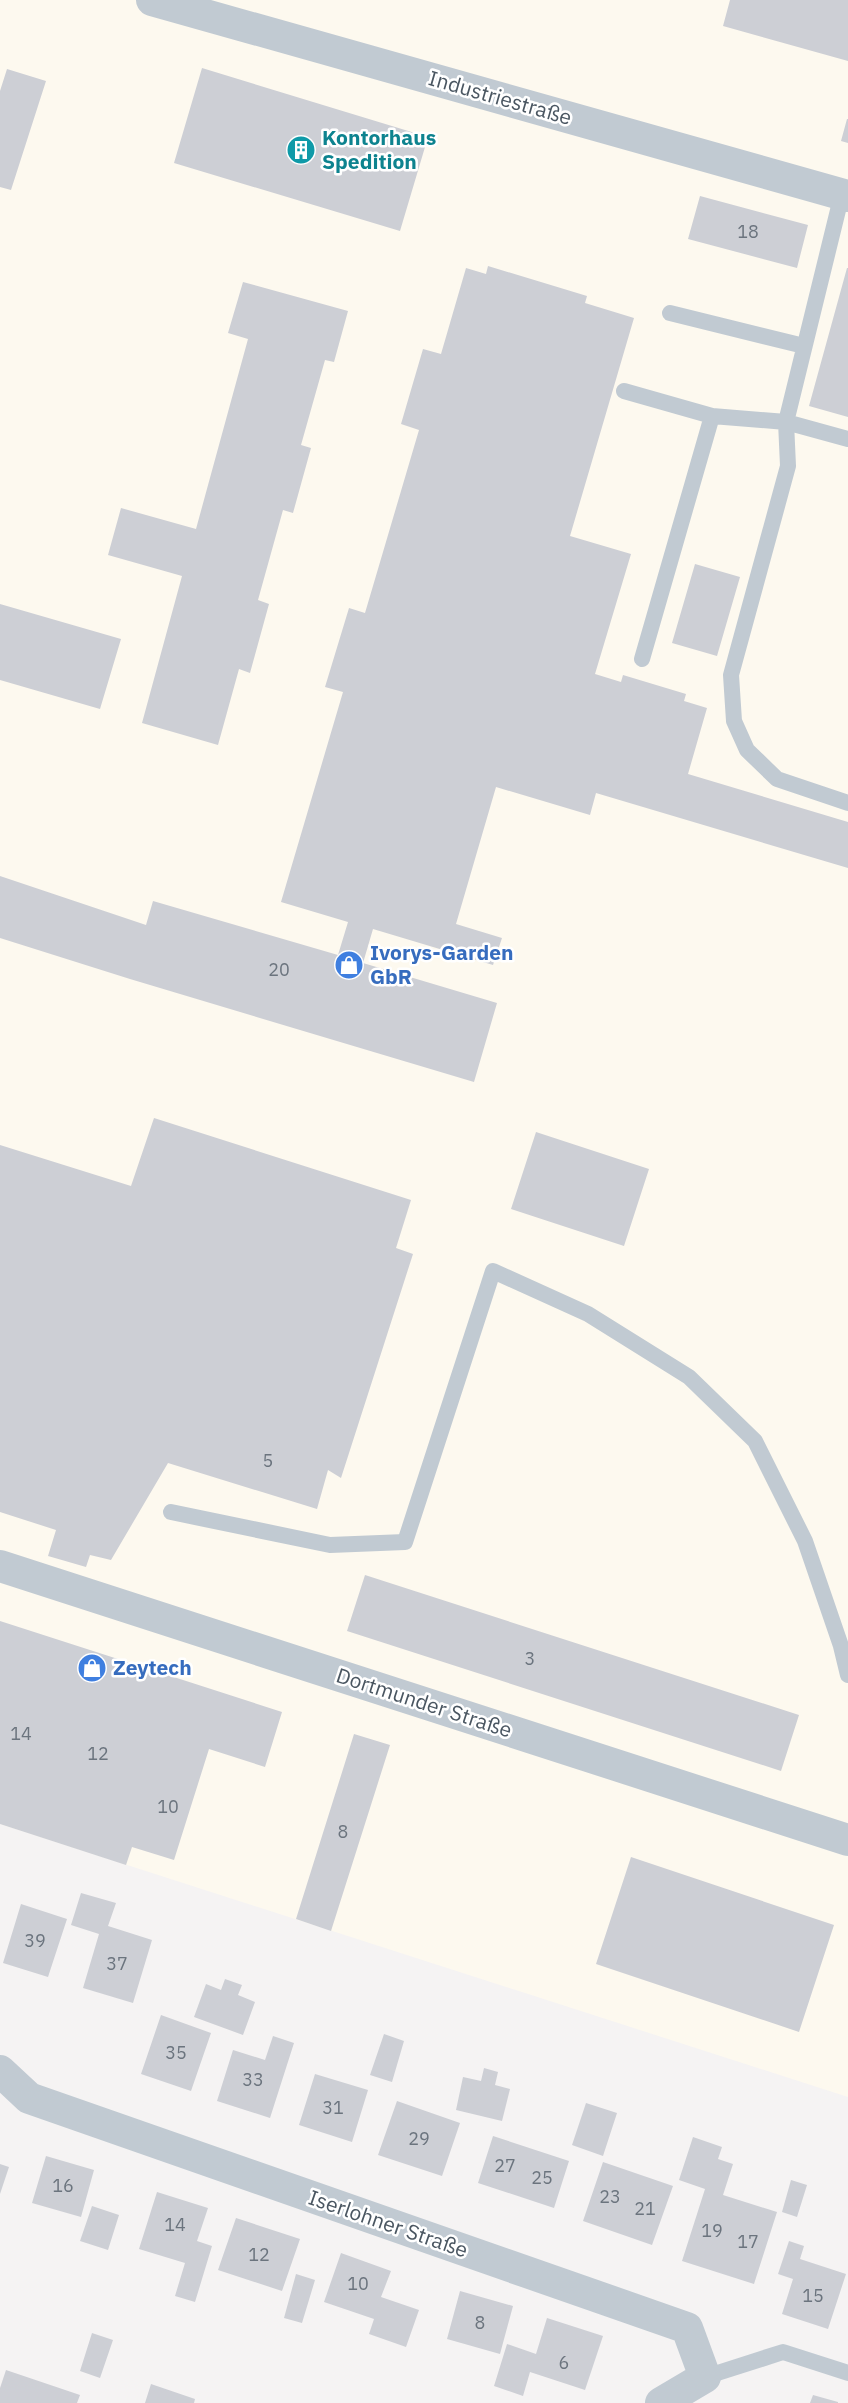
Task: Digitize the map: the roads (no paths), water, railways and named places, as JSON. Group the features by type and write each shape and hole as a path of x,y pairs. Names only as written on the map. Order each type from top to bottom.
{"street":[{"name":"Industriestraße","path":"152,0 845,195"},
{"name":"Dortmunder Straße","path":"0,1566 848,1840"},
{"name":"Iserlohner Straße","path":"0,2071 29,2098 687,2328 705,2377"},
{"path":"662,2403 705,2377"}],"lane":[{"path":"845,195 786,422 788,466 731,675 734,721 747,750 777,779 848,803"},
{"path":"670,314 804,346"},
{"path":"624,391 712,416 786,422 848,440"},
{"path":"642,659 712,416"},
{"path":"171,1512 330,1545 405,1542 493,1271 588,1314 689,1377 755,1441 805,1541 841,1646 848,1675"},
{"path":"705,2377 783,2352 848,2373"}],"place":[{"name":"Kontorhaus Spedition","path":"301,150"},
{"name":"Ivorys-Garden GbR","path":"349,965"},
{"name":"Zeytech","path":"92,1668"}]}
